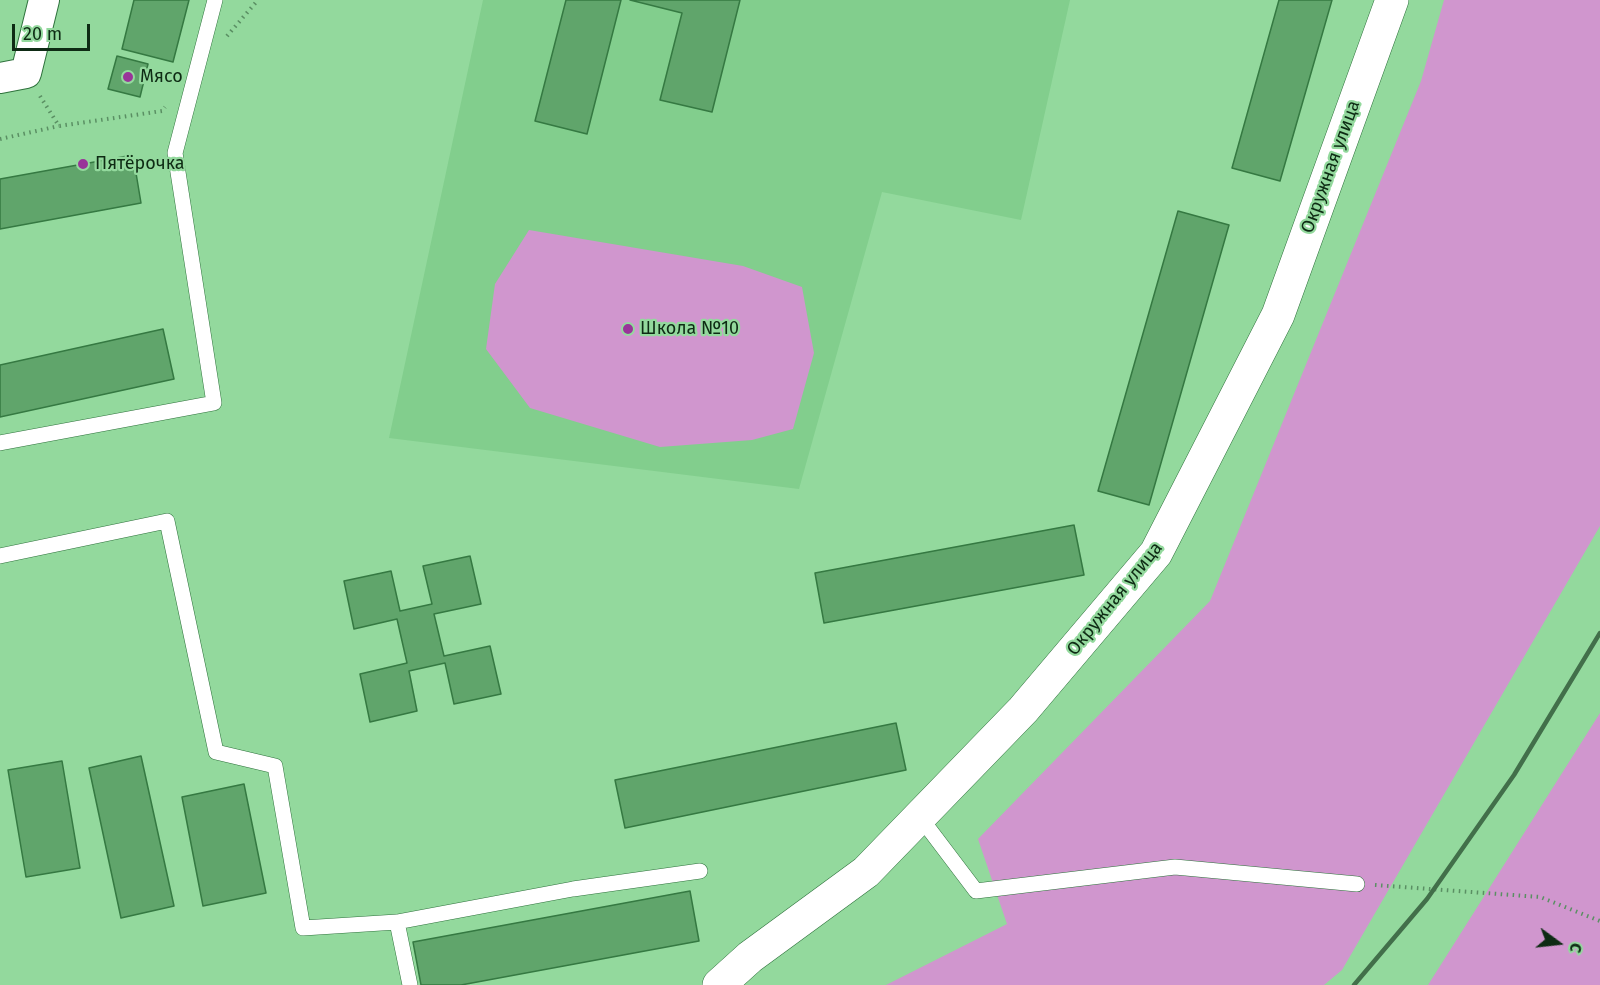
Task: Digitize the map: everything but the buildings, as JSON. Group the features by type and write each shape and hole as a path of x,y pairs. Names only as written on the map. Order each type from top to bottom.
{"street":[{"path":"13,75 44,0"},
{"name":"Окружная улица","path":"719,985 750,957 866,872 1023,710 1156,553 1278,315 1392,0"}],"lane":[{"path":"0,443 214,403 174,153 215,0"},
{"path":"0,556 167,521 216,752 276,766 303,928 397,922 573,889 700,871"},
{"path":"920,817 976,891 1175,867 1357,884"},
{"path":"397,922 410,985"}],"path":[{"path":"221,43 258,0"},
{"path":"13,75 59,126"},
{"path":"0,139 59,126 162,111 169,103"},
{"path":"1357,884 1540,897 1600,921"}],"shaded area":[{"name":"Школа №10","path":"483,0 1070,0 1021,220 882,192 799,489 389,438"},
{"path":"1444,0 1600,0 1600,526 1342,970 1324,985 886,985 1007,924 978,839 1210,601 1421,81"},
{"path":"529,230 743,266 802,287 814,353 793,429 752,440 660,447 530,408 486,349 495,284"},
{"path":"1600,713 1600,985 1428,985"}],"railway":[{"path":"1354,985 1427,899 1514,775 1600,633"}],"place":[{"name":"Мясо","path":"128,77"},
{"name":"Пятёрочка","path":"83,164"},
{"name":"Школа №10","path":"628,329"}]}
